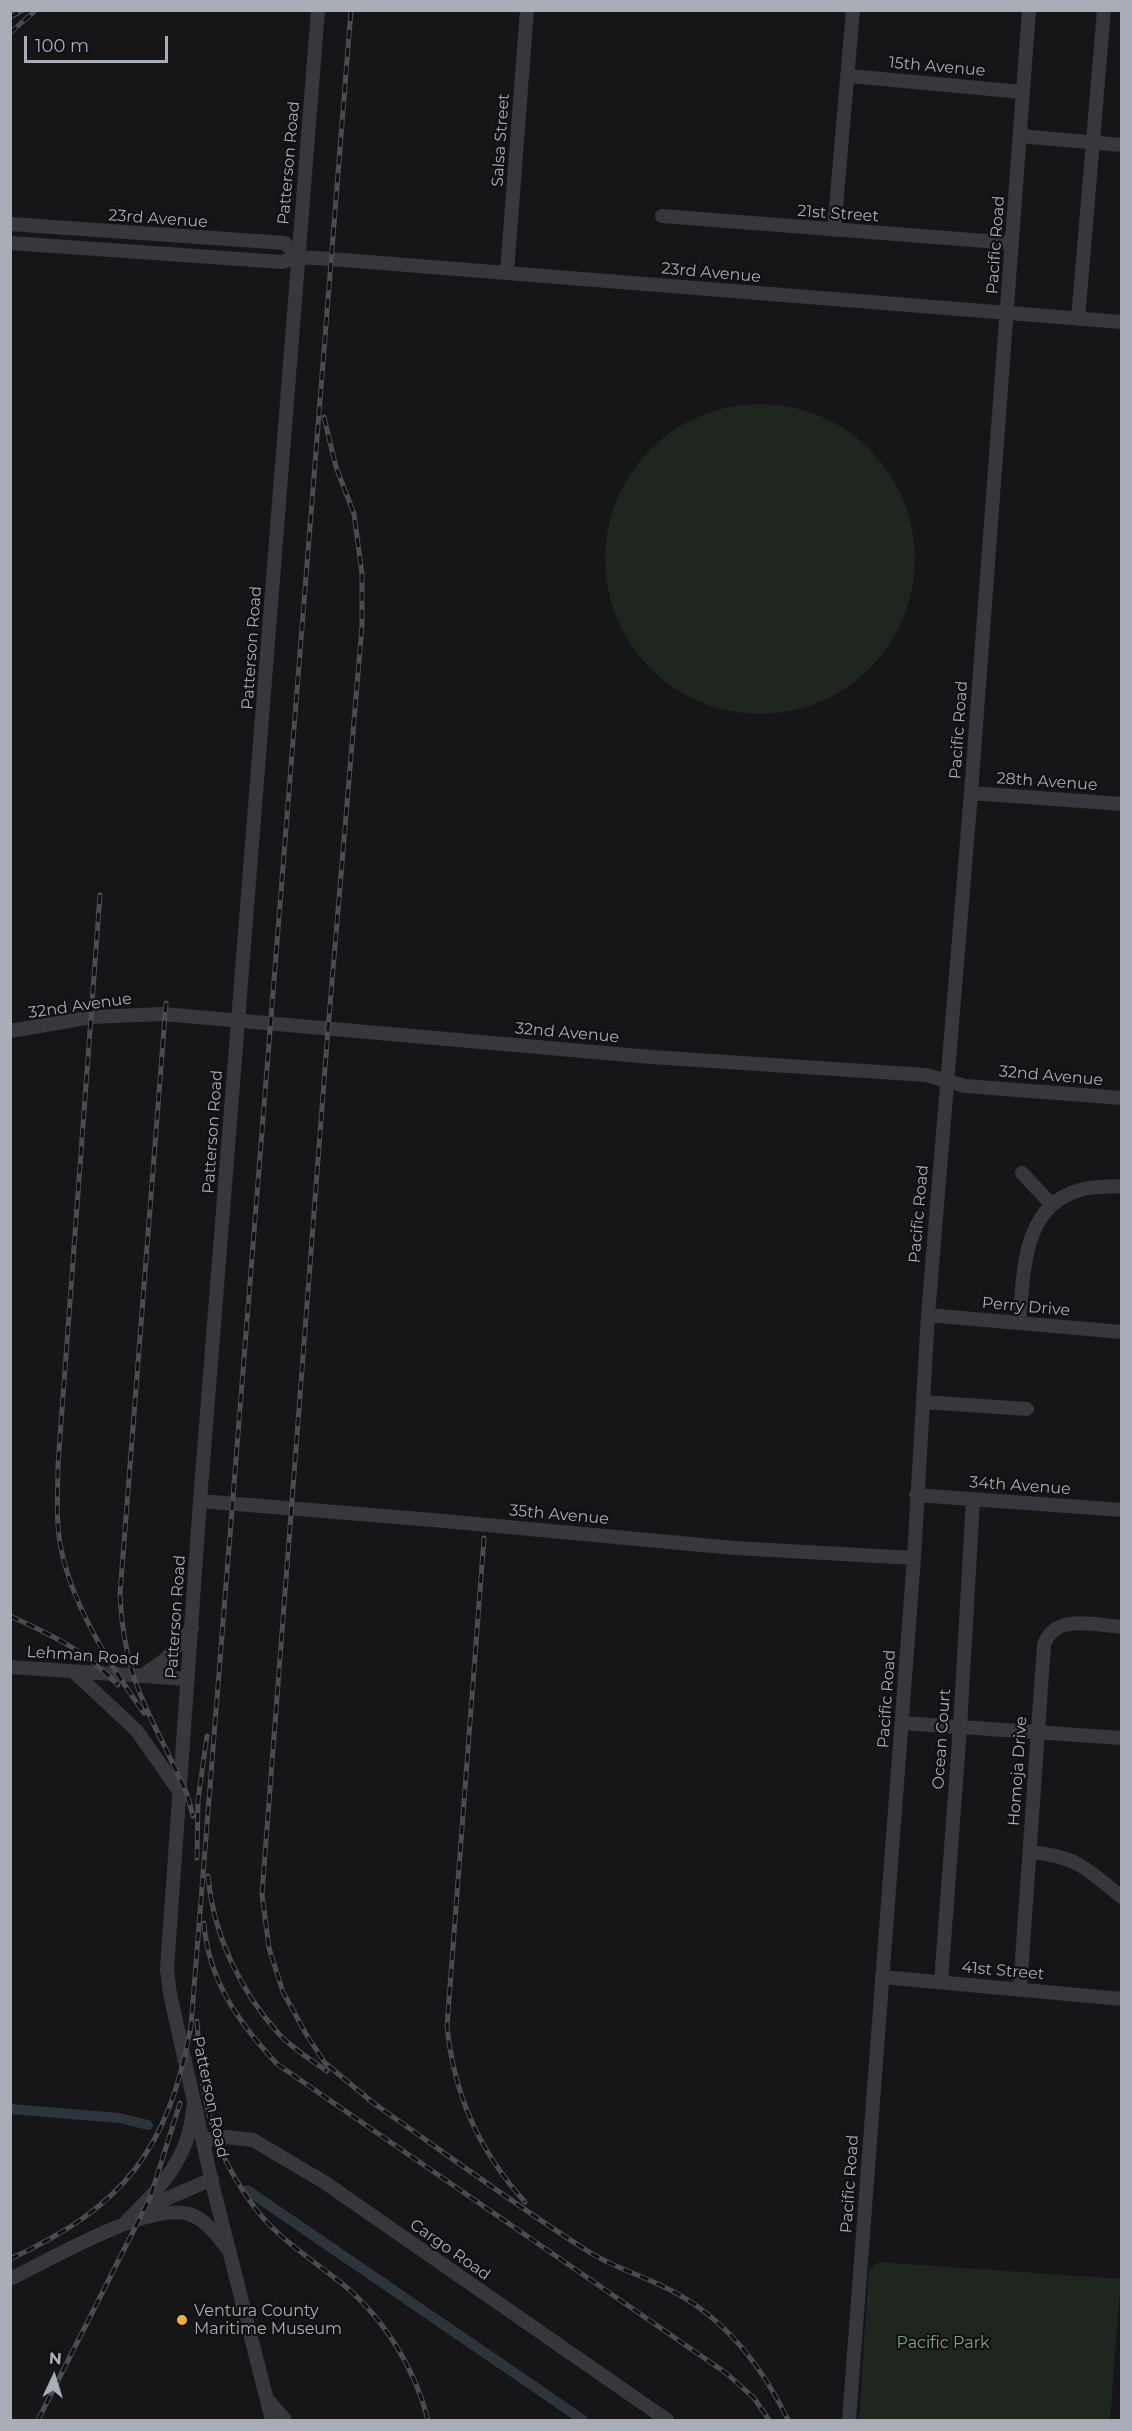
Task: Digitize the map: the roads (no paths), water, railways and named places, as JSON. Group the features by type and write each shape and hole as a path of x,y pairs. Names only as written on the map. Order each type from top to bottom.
{"street":[{"name":"Patterson Road","path":"272,2421 212,2183 170,1994 167,1969 200,1501 318,10"},
{"name":"Salsa Street","path":"507,272 527,10"},
{"path":"834,230 853,10"},
{"name":"Pacific Road","path":"849,2421 914,1558 928,1315 1008,314 1029,10"},
{"path":"1078,319 1104,10"},
{"name":"15th Avenue","path":"849,76 1023,92"},
{"path":"1020,136 1122,145"},
{"name":"21st Street","path":"662,216 1012,243"},
{"name":"23rd Avenue","path":"10,224 285,243 297,257"},
{"name":"23rd Avenue","path":"10,243 282,262 297,257 1122,322"},
{"name":"28th Avenue","path":"970,793 1122,804"},
{"name":"32nd Avenue","path":"10,1032 92,1017 164,1014 651,1057 926,1075 965,1086 1122,1098"},
{"path":"1022,1173 1052,1205"},
{"path":"1019,1323 1026,1250 1035,1229 1052,1205 1078,1190 1091,1187 1122,1186"},
{"name":"Perry Drive","path":"928,1315 1122,1332"},
{"path":"923,1402 1027,1409"},
{"name":"34th Avenue","path":"916,1494 1122,1510"},
{"name":"Ocean Court","path":"941,1982 960,1728 973,1499"},
{"name":"35th Avenue","path":"200,1501 734,1548 914,1558"},
{"name":"Homoja Drive","path":"1020,1988 1044,1645 1051,1631 1068,1624 1122,1627"},
{"path":"142,1676 166,1659 192,1628"},
{"name":"Lehman Road","path":"10,1667 188,1679"},
{"path":"75,1672 137,1731 179,1791"},
{"path":"902,1723 1122,1738"},
{"path":"1030,1852 1055,1855 1077,1862 1122,1897"},
{"name":"41st Street","path":"882,1977 1122,1999"},
{"path":"124,2224 164,2184 184,2150 192,2118 193,2092"},
{"name":"Cargo Road","path":"203,2140 236,2137 253,2140 324,2182 667,2421"},
{"path":"137,2211 212,2183"},
{"path":"10,2279 124,2224 152,2215 212,2183"},
{"path":"152,2215 176,2212 196,2217 214,2231 230,2251"},
{"path":"64,2264 71,2250"},
{"path":"267,2399 285,2421"}],"waterway":[{"path":"10,2109 119,2118 148,2125"},
{"path":"247,2190 583,2420"}],"railway":[{"path":"10,17 23,10"},
{"path":"10,33 36,10"},
{"path":"10,2259 50,2239 84,2218 112,2195 135,2169 154,2140 169,2107 191,2026 351,10"},
{"path":"324,417 336,467 354,514 362,574 362,626 328,1029 262,1894 269,1948 283,1992 325,2063 376,2105"},
{"path":"100,895 58,1464 58,1520 62,1553 75,1595 107,1657 144,1713"},
{"path":"166,1003 120,1594 125,1639 134,1677 148,1713 168,1753"},
{"path":"484,1538 447,2026 456,2075 471,2121 494,2163 525,2202"},
{"path":"10,1616 68,1645 93,1662 118,1685"},
{"path":"197,1858 198,1800 207,1736"},
{"path":"165,1747 187,1794 193,1816"},
{"path":"208,1876 222,1940 252,1999 284,2039 327,2071"},
{"path":"204,1923 212,1963 228,2000 250,2033 277,2064 726,2373 754,2398 769,2420"},
{"path":"197,2021 205,2099 211,2122 229,2168 242,2190 267,2222 351,2292 381,2323 414,2379 428,2420"},
{"path":"369,2100 586,2250 612,2265 682,2296 701,2309 719,2324 751,2359 765,2378 788,2420"},
{"path":"38,2420 150,2198 180,2103"}],"place":[{"name":"Ventura County Maritime Museum","path":"182,2320"}],"park label":[{"name":"Pacific Park","path":"943,2343"}]}
